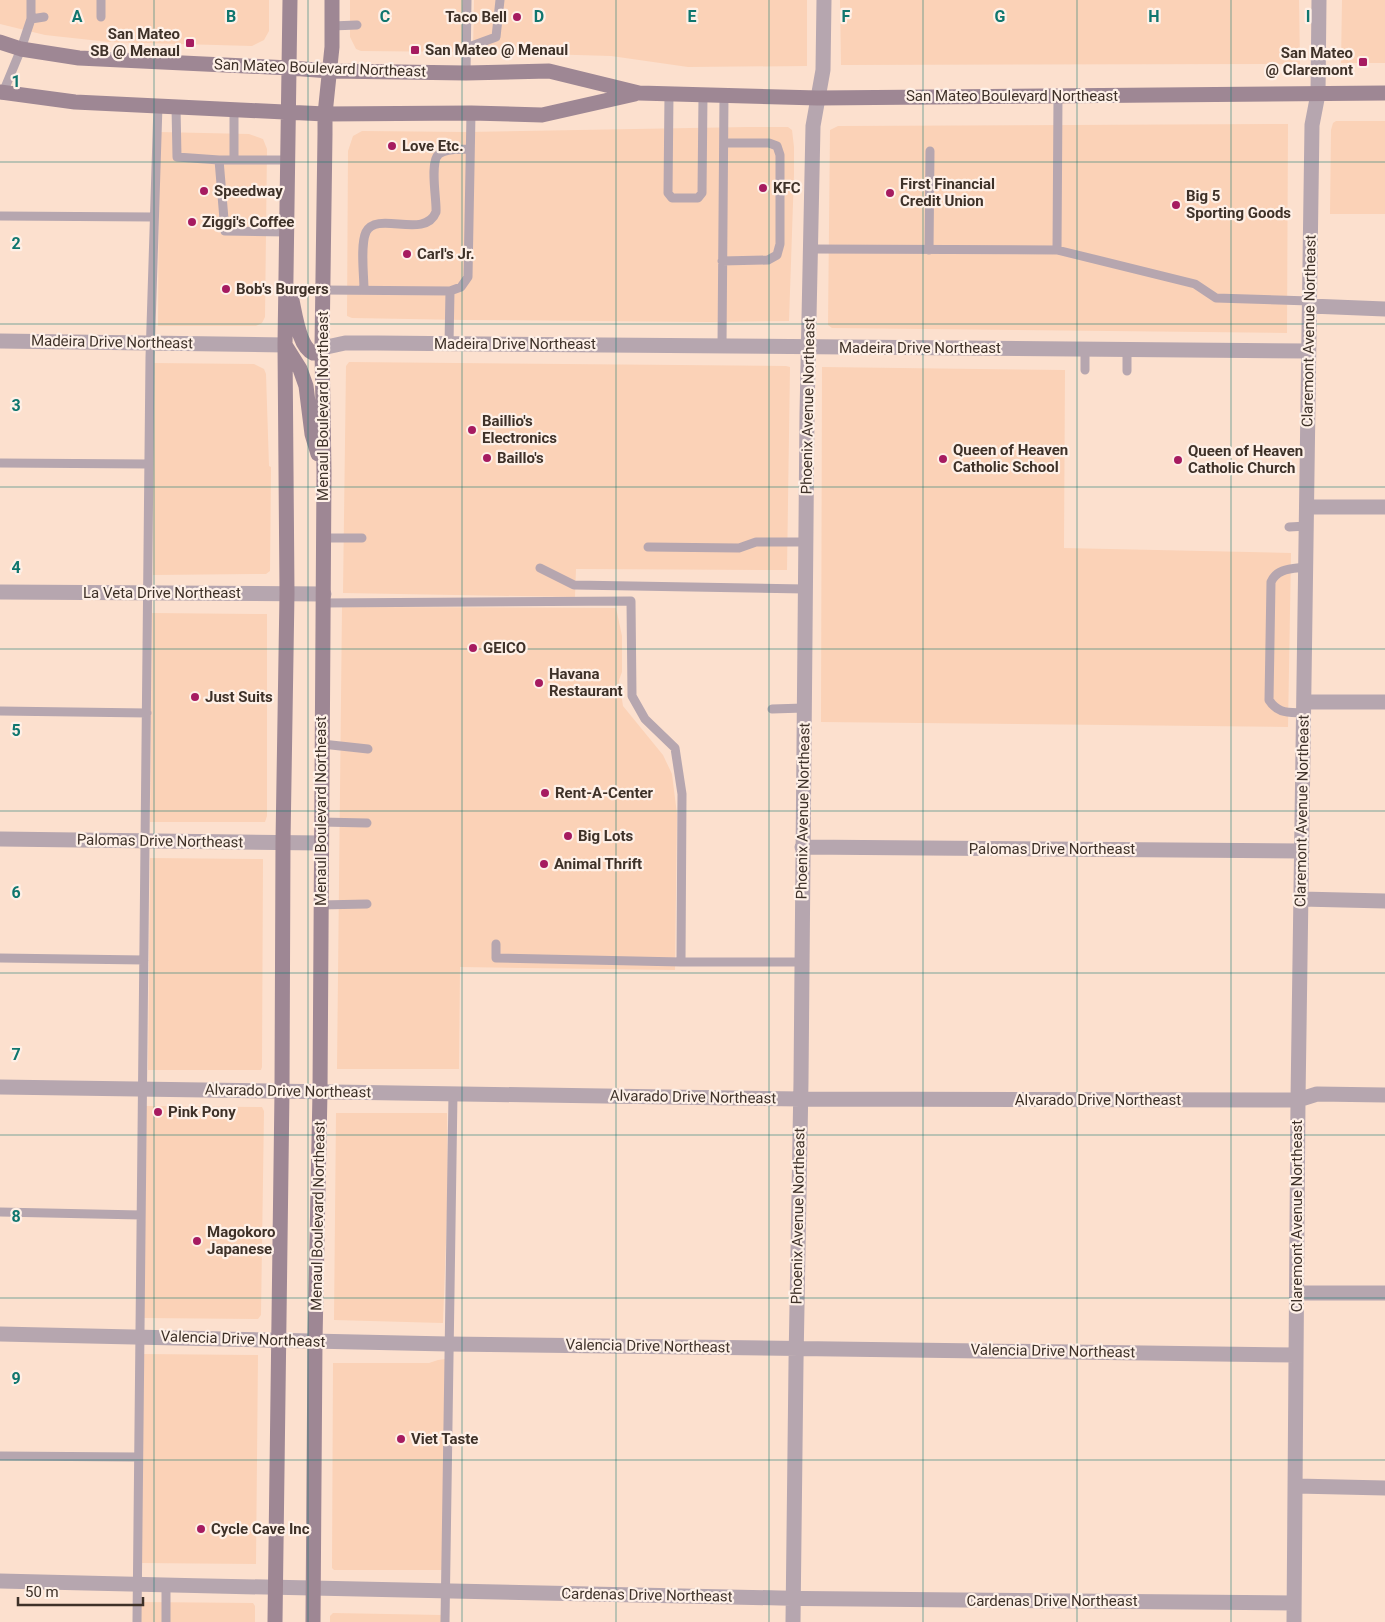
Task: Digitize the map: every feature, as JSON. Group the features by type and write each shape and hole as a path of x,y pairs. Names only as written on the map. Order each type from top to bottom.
{"main road":[{"path":"275,1622 287,593 285,345 290,0"},
{"name":"Menaul Boulevard Northeast","path":"313,1622 315,1341 320,1092 324,538 322,348 325,114 330,71 332,0"},
{"name":"San Mateo Boulevard Northeast","path":"0,42 21,49 79,58 330,71 466,73 549,71 639,93 818,98 1385,93"},
{"name":"San Mateo Boulevard Northeast","path":"1,94 75,102 325,114 471,113 542,115 639,93"},
{"path":"286,275 302,340 306,348 313,353 318,352 322,348"},
{"path":"285,345 300,369 303,378 312,434 324,472"}],"street":[{"name":"Phoenix Avenue Northeast","path":"793,1622 801,1099 805,589 813,126 823,70 824,0"},
{"name":"Claremont Avenue Northeast","path":"1294,1622 1298,1100 1308,351 1312,125 1318,94 1319,0"},
{"path":"1310,304 1385,309"},
{"name":"Madeira Drive Northeast","path":"0,341 285,345"},
{"name":"Madeira Drive Northeast","path":"322,348 345,343 1308,351"},
{"path":"1307,507 1385,507"},
{"name":"La Veta Drive Northeast","path":"0,592 287,593 323,599"},
{"path":"1304,708 1385,702"},
{"name":"Palomas Drive Northeast","path":"0,839 321,843"},
{"name":"Palomas Drive Northeast","path":"802,847 1302,851"},
{"path":"1301,899 1385,901"},
{"name":"Alvarado Drive Northeast","path":"0,1087 801,1099 1298,1100 1317,1094 1385,1095"},
{"path":"1297,1293 1385,1293"},
{"name":"Valencia Drive Northeast","path":"0,1334 448,1344 1296,1355"},
{"path":"1296,1486 1385,1488"},
{"name":"Cardenas Drive Northeast","path":"0,1581 275,1587 313,1590 793,1599 1294,1603"}],"lane":[{"path":"1,94 21,49 31,20 31,0"},
{"path":"101,0 101,17"},
{"path":"466,73 467,0"},
{"path":"466,48 496,37 500,0"},
{"path":"31,20 44,17"},
{"path":"332,26 358,25"},
{"path":"669,94 668,193 672,198 698,198 702,193 703,94"},
{"path":"722,346 724,95"},
{"path":"1057,250 1058,96"},
{"path":"137,1622 150,343 158,105"},
{"path":"176,106 177,157 220,160 288,160"},
{"path":"234,109 234,160"},
{"path":"323,290 450,291 461,287 468,277 471,113"},
{"path":"722,261 768,260 776,255 780,244 780,155 776,146 769,143 724,143"},
{"path":"364,290 363,241 367,230 374,224 417,225 428,222 434,217 436,203 434,167 436,158 452,150 470,149"},
{"path":"929,250 930,151"},
{"path":"220,160 225,231 287,232"},
{"path":"0,216 154,217"},
{"path":"811,250 1057,250 1195,284 1216,298 1310,304"},
{"path":"449,344 450,291"},
{"path":"1085,370 1086,349"},
{"path":"1127,350 1127,371"},
{"path":"0,463 149,464"},
{"path":"1289,527 1307,526"},
{"path":"324,538 362,538"},
{"path":"648,547 739,548 756,542 806,542"},
{"path":"1304,708 1282,711 1274,708 1269,700 1271,582 1274,575 1280,571 1306,567"},
{"path":"540,568 574,585 805,589"},
{"path":"323,599 631,601 632,696 645,719 675,748 682,794 681,962"},
{"path":"772,709 804,708"},
{"path":"0,711 147,713"},
{"path":"322,744 368,750"},
{"path":"321,822 367,822"},
{"path":"320,905 367,904"},
{"path":"496,944 496,958 681,962 802,962"},
{"path":"0,958 144,960"},
{"path":"445,1622 453,1093"},
{"path":"0,1212 141,1215"},
{"path":"0,1456 138,1458"},
{"path":"166,1585 166,1622"}],"shaded area":[{"path":"0,0 269,0 269,31 264,40 252,46 109,42 45,35 0,24"},
{"path":"350,0 465,0 465,52 361,51 356,49 350,37"},
{"path":"474,0 807,0 807,66 688,67 611,56 473,52"},
{"path":"840,0 1299,0 1300,64 841,65"},
{"path":"1342,0 1385,0 1385,63 1341,63"},
{"path":"1336,121 1385,121 1385,214 1330,214 1331,130 1333,123"},
{"path":"1288,124 1287,333 832,328 828,325 830,130 838,126"},
{"path":"788,127 792,130 794,174 789,321 465,320 352,318 347,316 348,151 353,136 362,131 467,132"},
{"path":"159,132 249,134 263,139 267,149 265,317 262,323 256,326 158,326"},
{"path":"349,362 790,367 787,570 576,569 575,597 343,593 346,366"},
{"path":"153,363 254,364 264,369 266,374 269,466 271,467 270,571 266,574 153,575"},
{"name":"Queen of Heaven Catholic School","path":"822,367 1065,370 1064,548 1291,553 1288,727 821,722"},
{"path":"342,607 616,608 622,636 622,672 619,680 623,706 663,755 672,774 677,814 675,970 460,967 459,1069 337,1069"},
{"path":"152,613 267,614 267,816 265,822 150,822"},
{"path":"150,858 263,859 261,1070 148,1070"},
{"path":"145,1106 262,1107 264,1111 261,1315 258,1319 143,1318"},
{"path":"336,1113 447,1113 448,1186 443,1323 334,1320"},
{"path":"142,1354 258,1355 256,1564 140,1563"},
{"path":"446,1359 442,1570 334,1570 332,1568 333,1363 429,1363"},
{"path":"140,1602 253,1603 255,1606 255,1622 140,1622"},
{"path":"333,1613 442,1615 442,1622 330,1622 330,1616"}],"place":[{"name":"Taco Bell","path":"517,17"},
{"name":"San Mateo SB @ Menaul","path":"190,43"},
{"name":"San Mateo @ Menaul","path":"415,50"},
{"name":"San Mateo @ Claremont","path":"1363,62"},
{"name":"Love Etc.","path":"392,146"},
{"name":"KFC","path":"763,188"},
{"name":"Speedway","path":"204,191"},
{"name":"First Financial Credit Union","path":"890,193"},
{"name":"Big 5 Sporting Goods","path":"1176,205"},
{"name":"Ziggi's Coffee","path":"192,222"},
{"name":"Carl's Jr.","path":"407,254"},
{"name":"Bob's Burgers","path":"226,289"},
{"name":"Baillio's Electronics","path":"472,430"},
{"name":"Baillo's","path":"487,458"},
{"name":"Queen of Heaven Catholic School","path":"943,459"},
{"name":"Queen of Heaven Catholic Church","path":"1178,460"},
{"name":"GEICO","path":"473,648"},
{"name":"Havana Restaurant","path":"539,683"},
{"name":"Just Suits","path":"195,697"},
{"name":"Rent-A-Center","path":"545,793"},
{"name":"Big Lots","path":"568,836"},
{"name":"Animal Thrift","path":"544,864"},
{"name":"Pink Pony","path":"158,1112"},
{"name":"Magokoro Japanese","path":"197,1241"},
{"name":"Viet Taste","path":"401,1439"},
{"name":"Cycle Cave Inc","path":"201,1529"}]}
